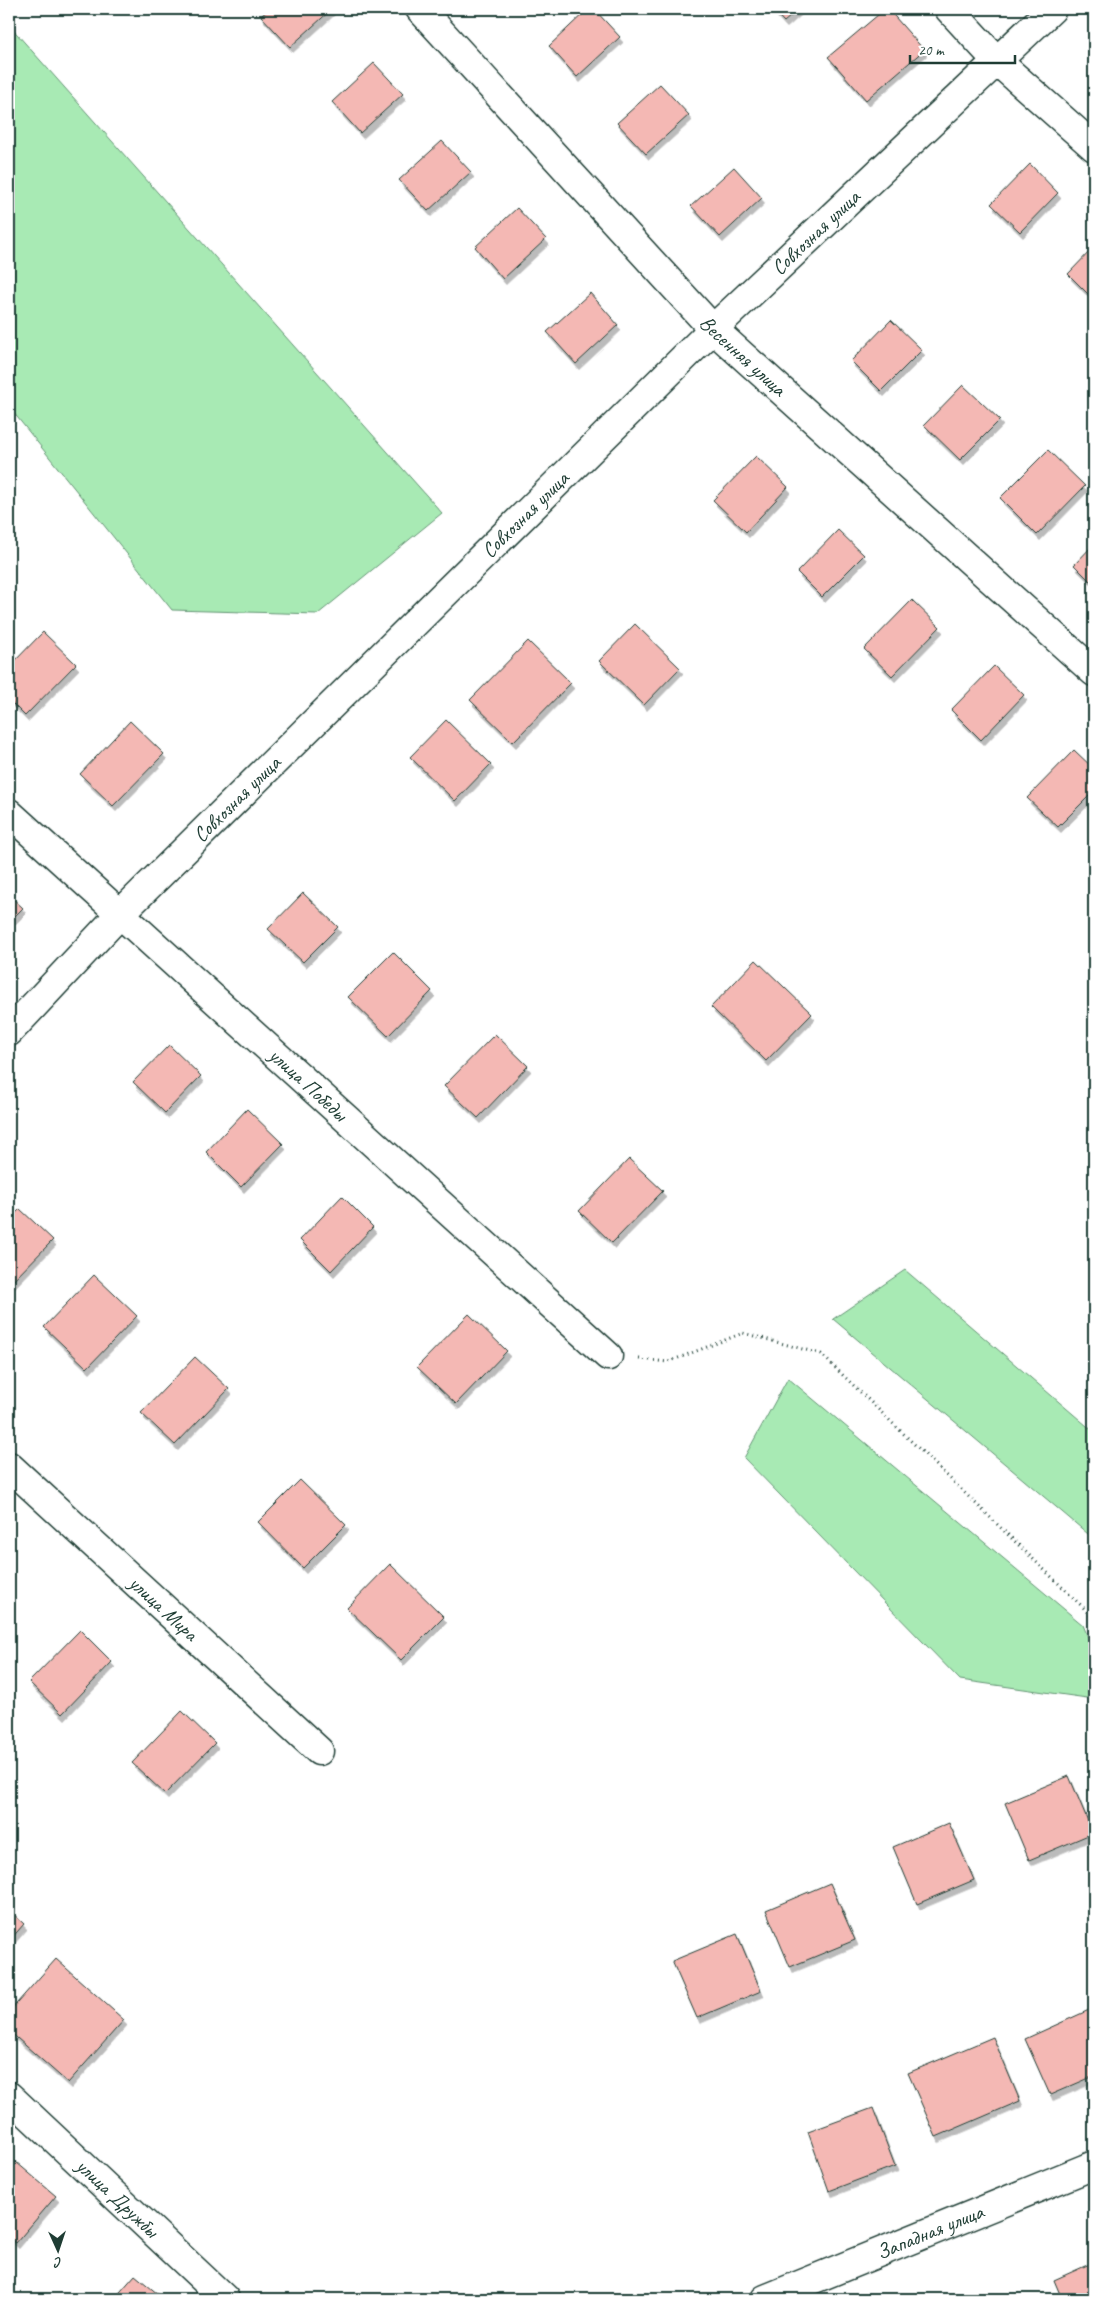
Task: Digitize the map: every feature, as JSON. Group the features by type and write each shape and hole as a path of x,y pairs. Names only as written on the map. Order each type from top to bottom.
{"street":[{"name":"Весенняя улица","path":"420,9 713,329 1094,672"},
{"path":"950,9 997,61 1094,147"},
{"name":"Совхозная улица","path":"9,1032 120,914 713,329 1052,9"},
{"name":"улица Победы","path":"9,813 608,1356"},
{"name":"улица Мира","path":"9,1466 320,1750"},
{"name":"улица Дружбы","path":"9,2096 225,2299"},
{"name":"Западная улица","path":"765,2299 1094,2165"}],"path":[{"path":"608,1356 668,1362 743,1333 821,1354 1090,1613 1094,1621"}],"green space":[{"path":"9,25 442,513 318,614 172,610 9,407"},
{"path":"905,1270 1094,1432 1094,1539 833,1319"},
{"path":"788,1378 1083,1625 1094,1651 1094,1699 960,1680 744,1458"}],"building":[{"path":"269,9 332,9 290,47 261,16"},
{"path":"588,9 594,9 620,37 577,77 549,46"},
{"path":"772,9 799,9 784,22"},
{"path":"885,9 888,9 924,50 866,100 828,57"},
{"path":"374,63 403,94 360,133 332,102"},
{"path":"660,84 689,115 646,154 617,123"},
{"path":"442,141 471,172 428,211 399,180"},
{"path":"1030,164 1058,193 1020,232 991,204"},
{"path":"734,167 762,198 720,237 691,206"},
{"path":"517,208 546,239 503,279 475,247"},
{"path":"1094,247 1094,300 1068,274"},
{"path":"590,293 618,325 576,364 547,332"},
{"path":"891,320 922,350 881,391 851,361"},
{"path":"963,385 1000,420 960,460 924,425"},
{"path":"1048,450 1085,486 1037,535 1000,498"},
{"path":"756,456 788,487 746,532 713,500"},
{"path":"838,530 864,555 822,597 797,572"},
{"path":"1094,544 1094,585 1074,565"},
{"path":"912,600 940,627 892,676 864,649"},
{"path":"635,624 680,668 644,705 599,661"},
{"path":"43,632 76,664 25,716 9,700 9,667"},
{"path":"528,641 571,683 513,742 470,700"},
{"path":"994,666 1024,695 981,740 951,710"},
{"path":"446,720 491,764 455,801 410,757"},
{"path":"130,721 164,754 113,806 80,774"},
{"path":"1074,750 1094,769 1094,791 1058,827 1027,798"},
{"path":"303,893 338,927 303,962 268,929"},
{"path":"9,895 23,908 9,922"},
{"path":"393,952 432,991 388,1036 348,997"},
{"path":"756,960 812,1014 766,1061 711,1007"},
{"path":"495,1034 528,1066 478,1118 444,1086"},
{"path":"169,1045 201,1076 165,1113 133,1082"},
{"path":"247,1109 283,1144 241,1187 206,1152"},
{"path":"629,1159 663,1191 612,1243 579,1211"},
{"path":"342,1196 373,1227 331,1271 300,1240"},
{"path":"20,1209 53,1240 9,1285 9,1220"},
{"path":"94,1275 137,1316 87,1368 44,1327"},
{"path":"469,1314 507,1351 456,1404 417,1367"},
{"path":"195,1357 229,1389 175,1445 141,1413"},
{"path":"300,1480 346,1525 303,1568 258,1522"},
{"path":"390,1564 444,1617 401,1660 347,1608"},
{"path":"80,1630 112,1662 62,1714 29,1682"},
{"path":"182,1711 215,1743 165,1794 132,1763"},
{"path":"1069,1776 1093,1833 1029,1860 1005,1803"},
{"path":"949,1823 974,1880 917,1904 893,1847"},
{"path":"830,1883 855,1940 790,1967 766,1910"},
{"path":"9,1910 24,1924 9,1941"},
{"path":"737,1934 761,1991 697,2018 672,1961"},
{"path":"56,1959 124,2020 68,2083 9,2031 9,2012"},
{"path":"1089,2010 1094,2022 1094,2076 1050,2095 1025,2039"},
{"path":"993,2037 1020,2101 936,2137 908,2073"},
{"path":"873,2108 895,2166 829,2191 808,2132"},
{"path":"16,2162 56,2196 16,2243 9,2237 9,2170"},
{"path":"1094,2262 1094,2299 1062,2299 1054,2280"},
{"path":"135,2275 164,2299 114,2299"}]}
